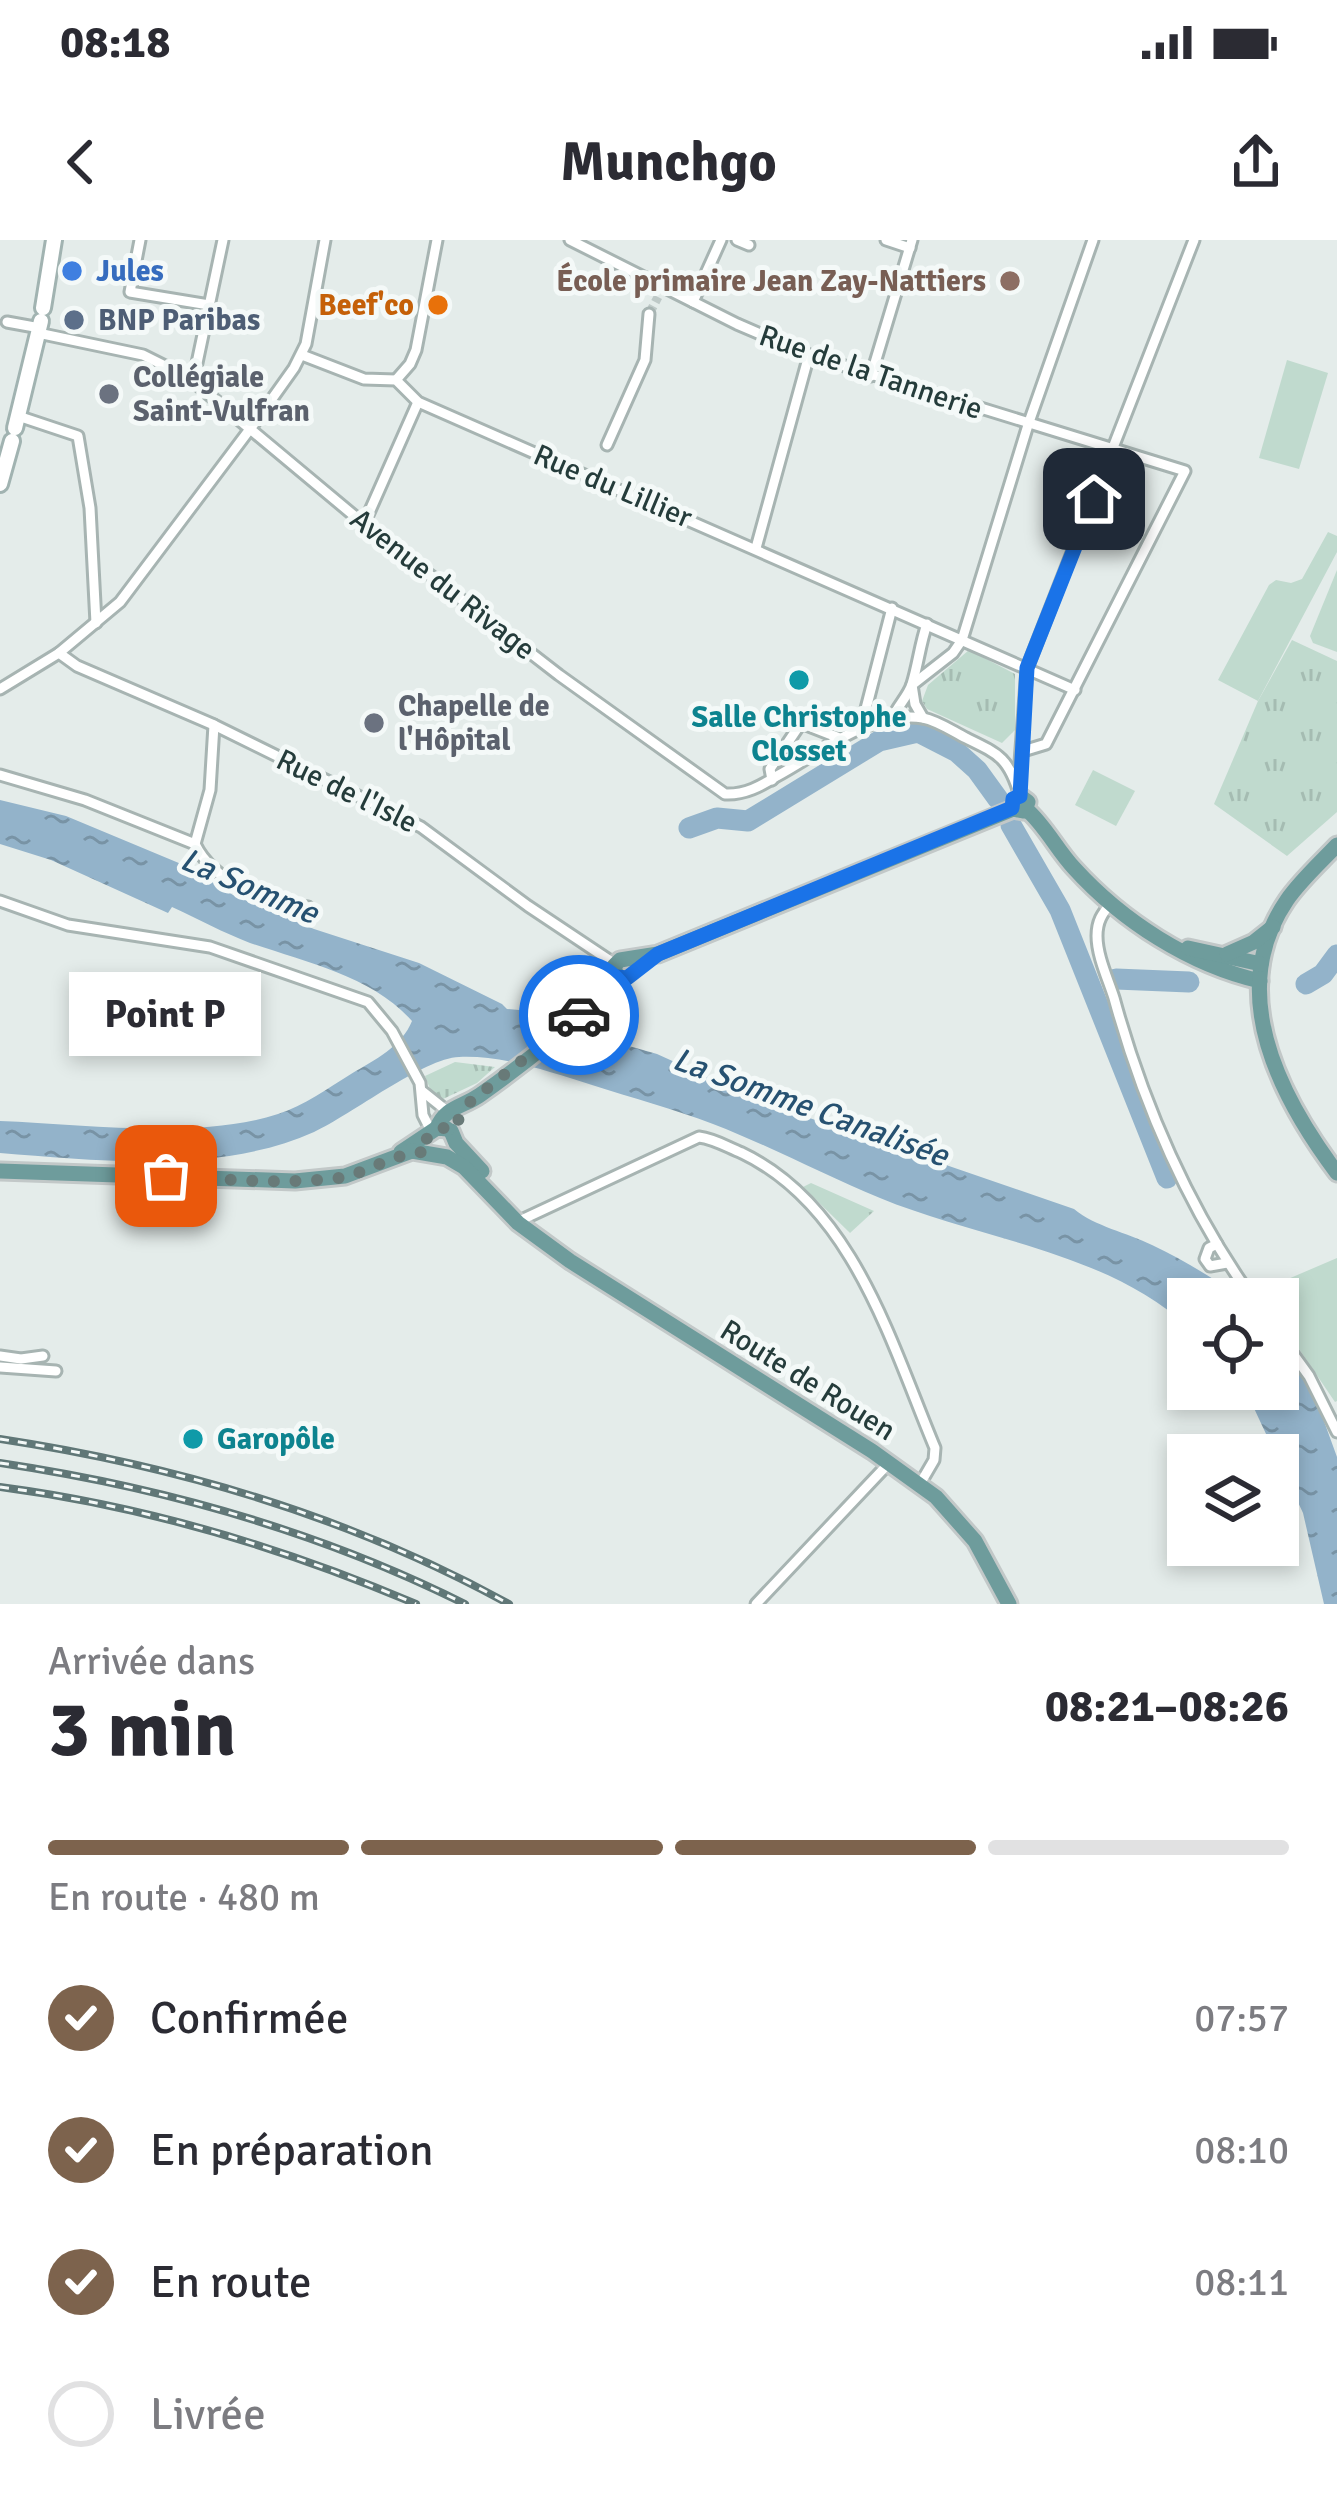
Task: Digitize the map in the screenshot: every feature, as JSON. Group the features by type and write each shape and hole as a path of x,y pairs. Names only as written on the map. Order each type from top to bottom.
{"main road":[{"path":"0,1171 295,1181 346,1176 440,1139 470,1102 576,1018 623,968 1019,801 1072,866 1150,932 1214,968 1260,972"},
{"path":"1337,845 1296,890 1274,926 1260,972 1261,1012 1279,1081 1337,1173"},
{"path":"1224,955 1254,942 1274,926"},
{"path":"1176,946 1224,955 1260,972"},
{"path":"440,1139 447,1111 470,1102"},
{"name":"Route de Rouen","path":"440,1139 539,1239 920,1484 966,1528 1009,1604"}],"street":[{"path":"0,484 41,323 54,240"},
{"path":"140,240 130,292 209,305"},
{"path":"189,378 197,363 223,240"},
{"path":"0,688 96,623 120,602 165,546 302,355 325,240"},
{"path":"424,240 434,255"},
{"path":"302,355 364,379 396,380 416,350 436,240"},
{"name":"Rue de la Tannerie","path":"570,240 660,292 693,302 809,355 1185,472 1075,690"},
{"path":"693,302 721,240"},
{"path":"736,240 749,245"},
{"path":"871,376 911,244 886,240"},
{"path":"892,720 912,685 953,653 962,640 1028,425 1093,240"},
{"path":"1019,801 1027,668 1194,240"},
{"path":"607,446 644,360 649,314"},
{"name":"Avenue du Rivage","path":"7,322 41,323 143,355 189,378 364,524 725,794 740,795 861,728 923,718"},
{"path":"756,548 809,355"},
{"name":"Rue du Lillier","path":"396,380 418,402 1075,690"},
{"path":"364,524 418,402"},
{"path":"14,425 78,436 92,524 96,623"},
{"path":"861,728 892,608"},
{"path":"927,624 912,685 915,704 923,718 997,753 1012,770 1019,801"},
{"name":"Rue de l'Isle","path":"59,652 77,666 214,725 442,839 538,914 623,968"},
{"path":"1022,751 1046,744 1075,690"},
{"path":"772,779 770,769 801,723 842,739"},
{"path":"214,725 210,790 195,844 205,865 244,888 308,907"},
{"path":"997,753 1023,735"},
{"path":"0,775 85,800 195,844"},
{"path":"0,901 68,926 211,946 368,1002 392,1031 421,1087 447,1111"},
{"path":"1111,903 1100,917 1097,944 1126,1042 1185,1184 1238,1278"},
{"path":"421,1087 423,1115 440,1139"},
{"path":"519,1219 686,1140 712,1139 760,1162 788,1181 839,1238 882,1323 935,1448 934,1460 920,1484"},
{"path":"1216,1244 1205,1259 1210,1266 1227,1263"},
{"path":"0,1356 44,1356"},
{"path":"1299,1362 1337,1432"},
{"path":"0,1367 56,1371"},
{"path":"756,1604 889,1463"}],"green space":[{"path":"1287,360 1328,373 1299,469 1259,458"},
{"path":"1328,532 1337,536 1337,552 1258,701 1218,680 1269,585 1276,580 1302,579"},
{"path":"1337,570 1337,652 1313,643 1310,636"},
{"path":"1292,640 1337,661 1337,812 1287,856 1214,804 1258,701"},
{"path":"969,650 1015,674 1015,730 1002,743 927,709 922,701 928,685"},
{"path":"1093,770 1135,791 1116,826 1075,805"},
{"path":"455,1062 495,1067 477,1083 443,1099 430,1089 425,1076"},
{"path":"811,1183 874,1211 850,1233 803,1187"},
{"path":"1337,1258 1335,1402 1299,1349 1299,1278 1290,1278"}],"water":[{"path":"0,800 66,816 186,866 185,871 196,872 233,895 314,929 419,963 507,1009 530,1011 573,1030 657,1054 763,1102 1074,1209 1212,1278 1167,1278 1167,1311 1120,1281 1081,1264 880,1198 698,1119 493,1059 444,1060 314,1132 240,1154 160,1161 0,1153 0,1121 177,1128 247,1122 278,1114 378,1058 402,1038 412,1021 378,992 337,972 250,943 172,907 168,913 51,860 0,844"},
{"path":"1299,1371 1313,1391 1337,1457 1337,1604 1324,1604 1299,1504 1299,1434 1266,1434 1255,1410 1299,1410"}],"waterway":[{"path":"689,828 717,818 748,821 879,741 918,732 957,752 998,799"},
{"path":"1011,825 1060,910 1167,1178"},
{"path":"1306,984 1323,974 1337,955"},
{"path":"1116,979 1189,982"}],"tunnel":[{"path":"649,314 658,297"}],"railway":[{"path":"0,1439 132,1464 262,1499 388,1545 509,1604"},
{"path":"0,1463 120,1485 238,1515 353,1555 465,1604"},
{"path":"0,1487 107,1505 212,1531 315,1564 416,1604"}],"way so far":[{"path":"166,1176 324,1179 356,1174 412,1151 428,1152 425,1142 431,1131 451,1131 470,1102 579,1015"}],"place":[{"name":"Jules","path":"72,271"},
{"name":"École primaire Jean Zay-Nattiers","path":"1010,281"},
{"name":"Beef'co","path":"438,305"},
{"name":"BNP Paribas","path":"74,320"},
{"name":"Collégiale Saint-Vulfran","path":"109,394"},
{"name":"Salle Christophe Closset","path":"799,680"},
{"name":"Chapelle de l'Hôpital","path":"374,723"},
{"name":"Point P","path":"166,1176"},
{"name":"Garopôle","path":"193,1439"}],"route":[{"path":"579,1015 617,977 627,978 658,954 1012,808 1013,799 1020,796 1022,778 1027,668 1094,499"}],"water label":[{"name":"La Somme","path":"250,885"},
{"name":"La Somme Canalisée","path":"811,1106"}]}
